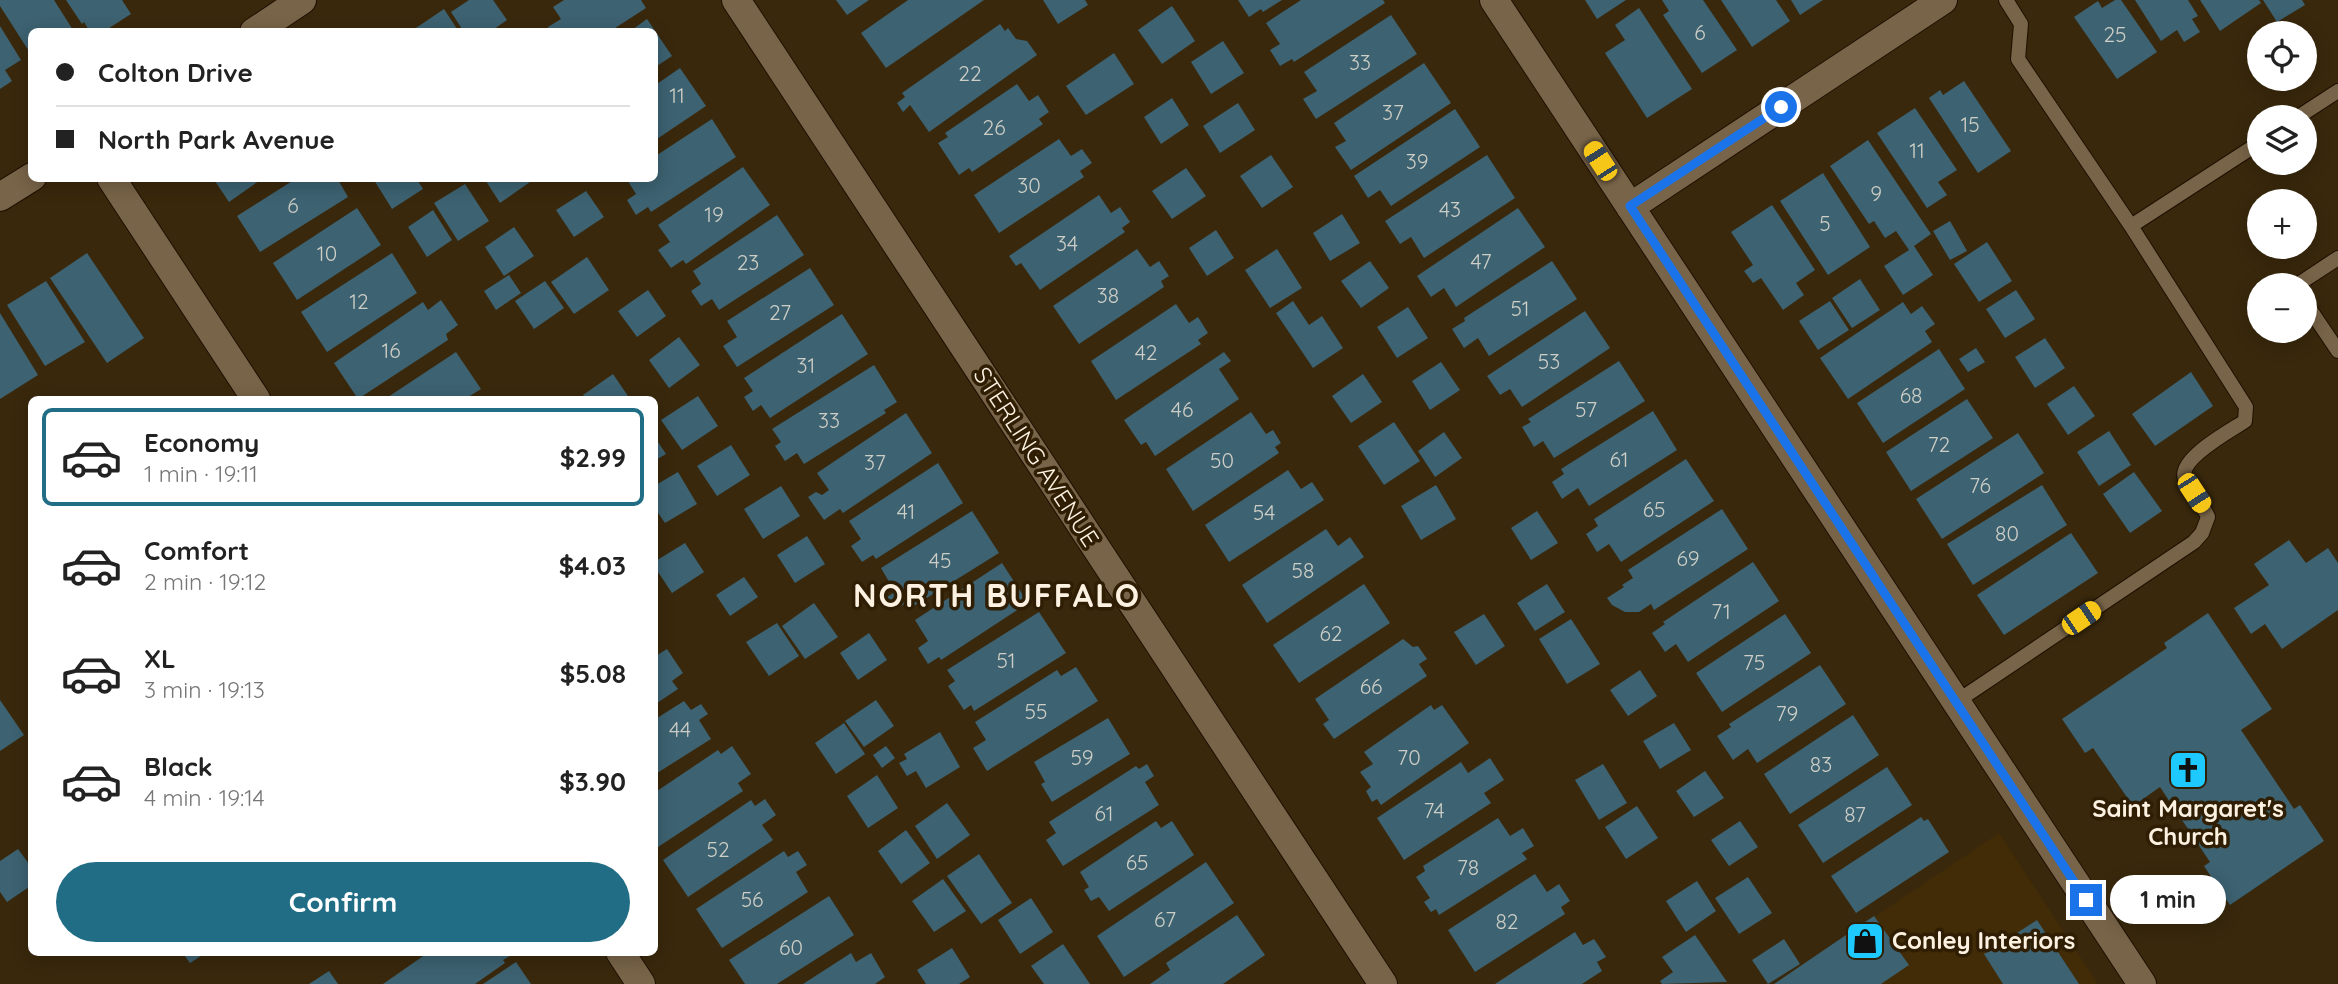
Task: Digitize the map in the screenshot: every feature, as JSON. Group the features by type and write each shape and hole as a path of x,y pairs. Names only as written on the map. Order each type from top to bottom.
{"street":[{"path":"260,28 302,0"},
{"name":"STERLING AVENUE","path":"736,0 1383,984"},
{"path":"1494,0 2142,984"},
{"path":"1630,206 1943,0"},
{"path":"0,197 28,180"},
{"path":"114,182 254,396"},
{"path":"623,956 641,984"}],"lane":[{"path":"1956,702 2194,542 2202,533 2207,517 2184,477 2184,468 2193,456 2245,421 2246,407 2131,226 2018,58 2021,24 2006,0"},
{"path":"2317,105 2338,92"},
{"path":"2131,226 2247,151"},
{"path":"2316,273 2338,258"},
{"path":"2317,320 2338,351"}],"shaded area":[{"path":"1999,833 2098,984 1774,984"}],"building":[{"path":"0,0 54,0 72,28 28,28 28,50 0,6"},
{"path":"66,0 122,0 131,14 109,28 88,28 84,22 82,24"},
{"path":"469,0 493,0 507,20 496,28 461,28 451,12"},
{"path":"564,0 641,0 646,8 615,28 549,28 561,19 553,7"},
{"path":"836,0 869,0 847,15"},
{"path":"908,0 984,0 886,68 861,33"},
{"path":"1043,0 1085,0 1088,5 1058,24"},
{"path":"1238,0 1282,0 1249,17"},
{"path":"1301,0 1383,0 1385,3 1294,62 1292,59 1280,66 1270,50 1280,44 1266,23"},
{"path":"1585,0 1626,0 1597,19"},
{"path":"1662,0 1703,0 1737,50 1702,73 1663,15 1669,11"},
{"path":"1721,0 1776,0 1790,21 1752,47"},
{"path":"1791,0 1823,0 1800,15"},
{"path":"2115,0 2121,0 2157,52 2117,79 2074,17 2098,1 2102,8"},
{"path":"2135,0 2188,0 2198,16 2192,19 2200,32 2184,42 2177,30 2161,41"},
{"path":"2200,0 2259,0 2261,3 2220,31"},
{"path":"2263,0 2302,0 2305,5 2276,21"},
{"path":"1172,6 1195,41 1162,64 1138,30"},
{"path":"1639,8 1692,89 1647,118 1605,53 1625,40 1615,25"},
{"path":"444,9 456,28 416,28"},
{"path":"1391,15 1417,54 1316,119 1303,99 1317,91 1304,72"},
{"path":"647,19 653,28 635,28"},
{"path":"1000,24 1005,31 1008,28 1016,39 1027,41 1037,55 929,132 910,105 903,112 897,103 905,97 902,93"},
{"path":"0,26 21,60 5,70 12,81 0,89"},
{"path":"658,35 672,56 658,65"},
{"path":"1223,41 1244,73 1211,94 1191,62"},
{"path":"1114,53 1134,84 1086,115 1066,86"},
{"path":"1424,63 1451,103 1351,170 1335,147 1346,141 1334,123"},
{"path":"680,68 706,106 658,138 658,83"},
{"path":"1964,81 2011,151 1978,173 1929,98 1940,90 1943,95"},
{"path":"1017,84 1029,101 1038,95 1049,112 1039,119 1043,124 972,172 969,168 959,175 938,143 948,137 945,133"},
{"path":"1172,98 1189,125 1161,144 1144,117"},
{"path":"1238,103 1255,130 1220,153 1203,126"},
{"path":"1915,108 1957,170 1938,182 1947,195 1927,208 1877,133"},
{"path":"1455,109 1480,147 1391,206 1380,190 1368,198 1354,176"},
{"path":"712,119 736,157 651,212 648,207 636,215 627,200 636,194 628,182 658,182 658,154"},
{"path":"1059,139 1071,156 1082,149 1092,163 1080,171 1084,177 999,233 974,195"},
{"path":"1868,140 1931,234 1914,246 1933,275 1903,295 1884,266 1909,250 1896,231 1885,238 1874,221 1869,224 1830,166"},
{"path":"1271,155 1293,187 1262,208 1240,176"},
{"path":"1487,155 1515,198 1424,258 1411,237 1400,244 1385,221"},
{"path":"743,167 770,205 686,264 683,260 671,268 658,250 670,242 658,225"},
{"path":"1186,168 1206,196 1172,219 1152,191"},
{"path":"1823,173 1870,247 1828,275 1780,201"},
{"path":"216,182 257,182 229,202"},
{"path":"291,182 339,182 348,197 260,252 237,216"},
{"path":"375,182 419,182 423,189 392,209"},
{"path":"487,182 530,182 500,203"},
{"path":"465,184 489,221 458,241 434,203"},
{"path":"586,191 604,217 574,237 556,210"},
{"path":"1099,195 1111,213 1120,207 1130,222 1122,228 1125,232 1040,290 1021,263 1016,266 1009,256"},
{"path":"1772,205 1815,270 1796,283 1804,295 1783,310 1761,278 1753,283 1744,271 1753,265 1731,232"},
{"path":"357,208 381,245 297,300 273,263"},
{"path":"1518,208 1545,247 1456,307 1444,288 1431,297 1417,276"},
{"path":"433,210 452,240 427,257 408,227"},
{"path":"1342,214 1360,243 1330,261 1313,233"},
{"path":"777,215 804,255 719,310 712,299 701,306 691,291 701,284 693,271"},
{"path":"1950,221 1967,251 1950,260 1933,231"},
{"path":"514,227 534,256 504,276 485,247"},
{"path":"1216,230 1234,258 1207,276 1189,248"},
{"path":"1987,242 2012,281 1979,302 1954,264"},
{"path":"1137,249 1150,267 1159,261 1169,276 1161,281 1164,287 1079,344 1053,306"},
{"path":"1277,249 1302,288 1270,308 1245,270"},
{"path":"87,253 144,338 107,363 50,278"},
{"path":"392,253 417,293 327,352 301,312"},
{"path":"587,257 609,290 574,314 551,282"},
{"path":"1370,261 1389,288 1361,308 1341,281"},
{"path":"1552,261 1577,299 1489,356 1478,338 1464,348 1452,329 1465,321 1464,318"},
{"path":"810,268 834,305 737,367 723,346 737,337 727,321"},
{"path":"509,275 521,293 496,310 484,291"},
{"path":"1860,279 1880,310 1852,328 1832,298"},
{"path":"46,281 85,342 45,366 7,305"},
{"path":"545,281 564,308 534,329 515,301"},
{"path":"648,290 666,316 637,337 618,311"},
{"path":"2016,290 2035,319 2005,338 1986,309"},
{"path":"441,300 458,325 446,334 448,340 363,396 356,396 334,363 423,302 428,310"},
{"path":"1293,301 1309,325 1322,316 1343,348 1313,368 1276,313"},
{"path":"1830,301 1849,330 1818,350 1799,321"},
{"path":"1903,302 1911,314 1922,306 1935,324 1925,331 1932,342 1848,399 1820,358"},
{"path":"1176,304 1189,323 1198,317 1208,333 1198,340 1201,344 1116,400 1091,361"},
{"path":"1408,307 1428,338 1397,358 1377,327"},
{"path":"1585,311 1610,348 1522,407 1510,389 1500,395 1487,376"},
{"path":"0,313 38,375 0,399"},
{"path":"842,314 868,354 770,418 761,405 753,411 744,397 753,391 744,378"},
{"path":"679,337 700,365 669,388 649,360"},
{"path":"2045,338 2065,368 2035,388 2015,357"},
{"path":"1976,348 1985,362 1968,372 1959,359"},
{"path":"1939,349 1965,389 1883,443 1857,403"},
{"path":"456,352 481,389 470,396 390,396"},
{"path":"1224,352 1231,361 1219,369 1239,399 1155,456 1146,442 1141,445 1124,420"},
{"path":"1619,361 1645,401 1554,458 1543,441 1534,447 1522,427 1531,422 1528,419"},
{"path":"1441,362 1460,390 1430,410 1412,381"},
{"path":"874,365 897,402 884,410 886,413 804,464 797,453 785,461 775,446 781,442 772,429"},
{"path":"2191,372 2213,406 2155,446 2132,414"},
{"path":"613,374 628,396 584,396"},
{"path":"1363,374 1382,402 1351,423 1332,396"},
{"path":"2074,386 2095,416 2068,435 2047,404"},
{"path":"698,396 718,426 682,450 661,420"},
{"path":"1967,399 1993,438 1911,491 1886,452"},
{"path":"1653,411 1677,450 1589,506 1578,488 1562,499 1552,482 1564,474 1561,469"},
{"path":"1251,412 1266,434 1273,430 1281,443 1275,447 1279,453 1193,511 1166,469"},
{"path":"906,413 932,453 843,513 840,509 824,520 808,497 816,492 822,495 829,490 817,473"},
{"path":"1394,422 1420,461 1384,485 1358,446"},
{"path":"2109,431 2131,465 2099,486 2077,452"},
{"path":"1444,432 1462,458 1435,477 1418,451"},
{"path":"2018,433 2044,473 1942,539 1916,499"},
{"path":"658,442 666,454 658,459"},
{"path":"731,445 750,475 717,496 697,466"},
{"path":"1686,459 1714,501 1621,562 1609,544 1597,552 1586,534 1598,526 1594,519"},
{"path":"938,463 963,503 876,559 873,555 862,562 851,546 861,539 849,521"},
{"path":"1288,470 1301,489 1312,482 1324,500 1229,562 1205,525"},
{"path":"678,472 697,504 665,523 658,513 658,484"},
{"path":"2134,472 2162,511 2130,533 2103,494"},
{"path":"1436,485 1456,519 1421,540 1401,506"},
{"path":"2042,485 2067,525 1973,585 1947,544"},
{"path":"781,486 800,516 763,539 744,509"},
{"path":"1722,509 1748,549 1654,610 1651,604 1639,612 1625,612 1612,605 1607,598 1633,578 1628,570"},
{"path":"972,511 999,553 909,609 906,603 895,610 887,597 895,592 881,568"},
{"path":"1537,511 1558,543 1531,560 1511,528"},
{"path":"1326,529 1338,546 1350,537 1364,557 1267,623 1242,585"},
{"path":"2071,533 2098,573 2004,635 1977,595"},
{"path":"807,536 825,564 795,583 777,555"},
{"path":"2289,540 2306,563 2328,548 2338,563 2338,610 2282,649 2265,624 2251,634 2234,608 2269,585 2254,564"},
{"path":"685,543 704,572 672,593 658,572 658,560"},
{"path":"1753,562 1779,601 1688,662 1676,644 1665,652 1652,633 1665,624 1663,622"},
{"path":"1002,563 1028,603 941,660 939,657 928,664 918,648 928,641 915,620"},
{"path":"744,577 758,597 730,616 716,595"},
{"path":"1364,584 1390,623 1299,683 1273,645"},
{"path":"1547,584 1565,612 1535,631 1517,603"},
{"path":"814,603 838,637 805,659 782,626"},
{"path":"1039,612 1066,653 974,711 971,705 964,710 948,686 955,681 947,670"},
{"name":"Saint Margaret's Church","path":"2208,613 2272,709 2241,730 2294,809 2300,805 2324,841 2230,905 2204,866 2210,862 2160,787 2133,806 2093,748 2085,753 2062,719 2167,648 2164,643"},
{"path":"1484,614 1505,646 1476,665 1454,632"},
{"path":"1785,614 1811,653 1722,712 1696,673"},
{"path":"1571,619 1600,664 1567,684 1539,639"},
{"path":"777,623 799,656 769,676 746,642"},
{"path":"869,633 887,660 858,680 840,653"},
{"path":"1403,639 1413,647 1418,646 1427,659 1419,664 1427,676 1334,739 1323,724 1329,720 1315,699"},
{"path":"667,649 683,673 672,681 678,689 658,702 658,655"},
{"path":"1820,665 1846,704 1757,763 1748,749 1733,760 1717,736 1731,727 1729,724"},
{"path":"1076,667 1098,701 987,771 973,748 986,740 975,722 1057,670 1061,676"},
{"path":"1640,670 1657,696 1628,716 1610,690"},
{"path":"0,700 24,735 0,751"},
{"path":"876,700 894,726 864,747 845,721"},
{"path":"684,701 691,710 701,704 708,714 699,720 711,739 658,772 658,717"},
{"path":"1431,705 1434,710 1442,705 1469,743 1381,805 1377,799 1372,802 1366,791 1371,787 1360,772 1373,764 1364,752"},
{"path":"1853,715 1879,755 1790,814 1764,774"},
{"path":"1108,718 1130,754 1052,802 1041,784 1045,782 1034,762"},
{"path":"844,723 865,754 836,774 815,743"},
{"path":"1674,723 1691,750 1660,769 1643,741"},
{"path":"940,732 960,767 926,788 916,771 907,776 899,763 907,759 904,754"},
{"path":"732,746 751,774 738,783 743,791 658,847 658,790 718,750 721,754"},
{"path":"886,746 895,758 882,768 873,755"},
{"path":"1490,758 1504,780 1484,793 1491,803 1404,860 1377,818 1461,762 1468,773"},
{"path":"1147,764 1154,776 1145,782 1159,805 1063,866 1046,840 1056,833 1049,822 1136,766 1139,769"},
{"path":"1603,764 1627,803 1599,820 1575,780"},
{"path":"1887,767 1912,805 1823,863 1798,825"},
{"path":"1705,771 1724,798 1694,817 1676,791"},
{"path":"877,775 898,808 868,828 847,796"},
{"path":"765,799 776,815 762,825 773,840 688,897 663,860 751,800 755,806"},
{"path":"947,803 970,835 937,859 915,826"},
{"path":"1637,806 1658,838 1626,859 1605,827"},
{"path":"1921,817 1924,821 1928,819 1949,852 1856,913 1831,876"},
{"path":"1498,818 1510,836 1523,828 1534,846 1522,853 1527,859 1439,915 1436,909 1431,912 1424,902 1430,898 1416,877 1425,871 1423,866"},
{"path":"1156,821 1161,828 1172,821 1194,855 1109,911 1099,897 1091,901 1084,890 1089,887 1080,872"},
{"path":"1740,821 1758,847 1729,866 1711,840"},
{"path":"906,830 930,863 901,884 878,851"},
{"path":"18,849 28,863 28,888 7,902 0,892 0,861"},
{"path":"784,851 788,857 798,851 807,865 796,872 808,892 722,948 696,909"},
{"path":"979,854 1012,903 981,924 947,876"},
{"path":"1206,862 1234,903 1124,977 1097,936"},
{"path":"1535,874 1547,892 1559,884 1570,901 1561,907 1565,914 1475,972 1448,930"},
{"path":"1748,877 1772,913 1739,934 1715,898"},
{"path":"943,879 966,911 934,932 912,901"},
{"path":"1697,881 1716,911 1686,932 1666,901"},
{"path":"829,896 854,935 777,984 745,984 729,960"},
{"path":"1031,898 1053,932 1020,954 998,920"},
{"path":"1237,915 1265,955 1223,984 1150,984 1170,970 1166,963"},
{"name":"Conley Interiors","path":"1874,916 1909,965 1881,984 1774,984"},
{"path":"2037,920 2079,984 2003,984 1984,954"},
{"path":"1575,932 1583,945 1594,939 1606,957 1597,962 1602,971 1582,984 1495,984"},
{"path":"1695,935 1727,982 1662,984 1660,981 1673,972 1662,957"},
{"path":"1784,939 1800,964 1768,984 1752,960"},
{"path":"1063,944 1090,984 1044,984 1031,966"},
{"path":"952,948 970,977 959,984 926,984 917,970"},
{"path":"851,953 856,962 871,953 885,977 875,984 803,984"},
{"path":"185,956 201,956 190,963"},
{"path":"423,956 509,956 503,960 505,963 475,984 383,984"},
{"path":"516,962 531,984 483,984"},
{"path":"329,971 338,984 309,984"}],"place":[{"name":"Saint Margaret's Church","path":"2188,770"},
{"name":"Conley Interiors","path":"1865,941"}],"district":[{"name":"NORTH BUFFALO","path":"997,596"}],"route":[{"path":"1781,107 1630,206 2086,900"}]}
